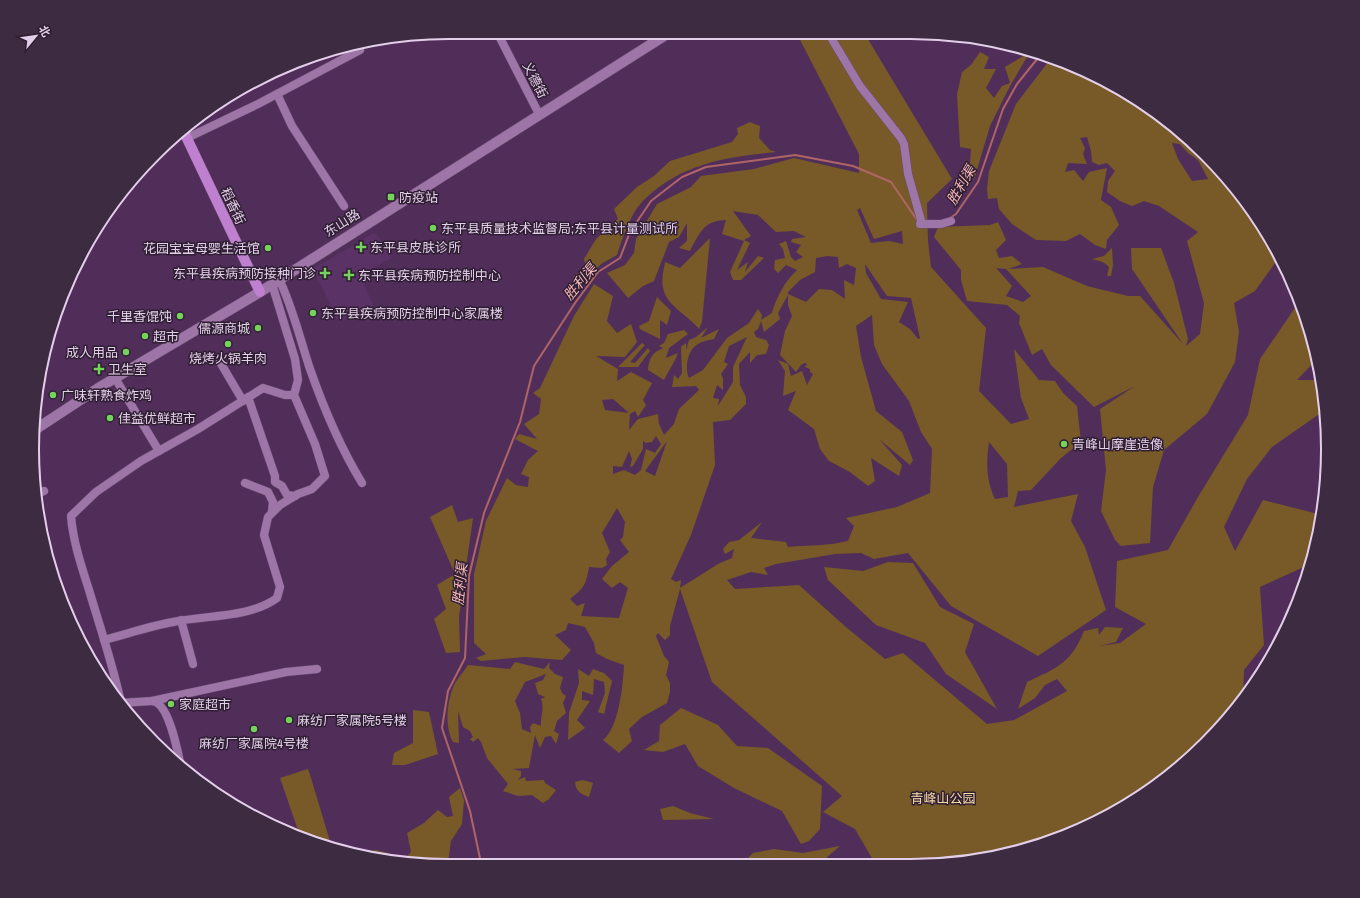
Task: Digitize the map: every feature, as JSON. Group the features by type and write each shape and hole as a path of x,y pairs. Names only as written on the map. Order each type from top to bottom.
{"main road":[{"name":"稻香街","path":"186,135 260,292"}],"street":[{"name":"义德街","path":"501,39 539,114"},
{"name":"东山路","path":"40,426 115,378 260,292 659,39"},
{"path":"832,39 860,86 901,138 904,144 908,174 921,220 920,224 941,224 951,221"},
{"path":"190,132 277,94 360,50"},
{"path":"277,94 292,126 344,206"},
{"path":"104,640 180,620 233,614 267,605 277,598 280,587 264,535 268,517 272,511 295,496 312,489 325,476 315,444 294,395 298,380 295,359 276,282"},
{"path":"276,282 287,296 311,370 331,424 362,483"},
{"path":"220,362 245,399 275,476 275,482 282,486 287,495 295,496"},
{"path":"115,378 159,451"},
{"path":"116,688 104,640 72,533 71,516 96,492 159,451 198,429 263,388 285,395 294,395"},
{"path":"245,483 268,492 273,502 272,511"},
{"path":"180,620 193,664"},
{"path":"127,703 152,701 286,672 317,668"},
{"path":"152,701 159,703 166,715 178,756"}],"shaded area":[{"path":"374,233 379,237 392,258 360,275 373,305 339,322 313,269"}],"green space":[{"name":"青峰山公园","path":"800,39 868,39 952,179 927,203 928,241 931,267 986,328 979,391 1011,424 1029,419 1021,398 1014,349 1039,380 1055,381 1063,393 1077,406 1081,442 1061,458 1031,490 1018,491 1014,507 1078,494 1071,521 1085,547 1106,610 1038,656 951,606 908,553 874,559 861,553 835,554 776,564 764,568 768,575 751,572 727,580 735,589 799,585 847,628 885,659 903,653 987,724 1014,720 1067,691 1057,679 1045,685 1035,698 1018,709 1027,682 1047,673 1068,658 1079,642 1084,631 1098,628 1099,635 1105,627 1123,628 1116,642 1099,646 1120,643 1146,624 1115,607 1117,561 1168,550 1198,497 1248,415 1260,359 1295,307 1312,364 1297,380 1315,380 1319,414 1272,447 1247,479 1224,527 1235,551 1263,500 1315,513 1303,567 1260,587 1264,645 1244,670 1243,689 1201,739 1161,774 1139,790 1092,817 1068,828 1017,845 991,851 938,858 872,859 855,829 823,812 842,796 712,682 680,589 670,626 670,635 665,640 658,633 656,636 664,656 669,662 666,675 670,683 670,692 667,703 642,717 629,729 632,741 619,753 603,740 613,726 616,716 623,683 624,665 596,653 594,643 585,627 568,623 566,630 555,635 571,650 562,660 524,657 481,661 476,658 486,654 474,643 474,574 486,521 507,478 516,485 528,487 529,477 521,474 528,460 538,451 515,439 519,434 537,439 524,424 539,414 541,399 533,393 540,388 574,316 594,284 613,296 607,321 617,333 631,324 637,342 625,357 596,356 618,369 617,381 631,372 652,383 643,400 646,405 638,417 635,411 630,414 629,430 638,419 658,414 659,424 664,435 674,424 679,409 699,390 696,386 672,387 674,375 678,379 682,373 681,347 686,343 686,350 689,340 696,337 708,327 701,338 719,329 714,339 695,346 689,354 687,369 689,378 703,370 727,338 749,323 758,309 762,315 761,320 772,313 782,290 797,270 786,265 778,273 774,269 775,260 785,258 783,249 779,244 786,241 791,257 795,261 803,257 796,252 801,245 791,242 792,239 806,237 794,231 776,232 758,215 733,211 751,236 744,240 750,243 737,270 748,262 745,272 758,256 764,258 741,280 733,280 730,272 744,241 722,234 726,220 712,222 707,225 690,251 679,248 687,241 687,223 679,237 669,242 654,281 643,286 628,298 607,273 625,265 634,253 636,239 657,204 691,187 701,176 754,169 794,158 859,173 859,154","holes":["860,208 874,239 902,231 903,244 889,241 871,243 857,210","827,256 838,257 839,268 847,264 856,268 854,285 844,280 845,299 832,290 819,289 806,302 788,294 788,292 800,280 815,272 816,258","865,264 887,296 911,298 920,338 918,339 910,329 899,322 908,302 881,299 866,273","788,295 788,305 792,316 785,331 780,355 796,372 801,365 805,363 807,364 805,367 810,369 810,372 813,374 807,385 802,371 791,376 788,364 778,360 785,371 783,396 796,391 788,410 814,429 820,449 829,461 850,472 868,486 875,481 871,458 899,476 902,465 879,439 910,465 913,460 902,432 876,411 861,357 856,326 872,315 874,345 882,364 909,401 921,432 932,449 930,493 897,507 846,518 854,526 848,541 841,543 788,547 786,542 751,538 762,522 739,540 729,542 723,549 725,554 734,549 732,558 718,564 680,588 681,580 676,582 671,579 691,535 715,465 713,422 730,420 746,404 746,397 740,385 739,364 750,352 750,363 757,355 766,354 769,345 766,340 756,337 754,332 758,329 761,321 764,332 780,319 778,313","747,337 733,367 733,382 718,406 719,399 713,398 717,385 723,390 723,378 721,374 728,364 724,362 729,346","613,399 629,413 605,410 602,400","656,436 661,444 655,453 646,449 641,470 635,475 624,470 613,474 613,466 622,467 629,451 632,459 630,467 633,466 643,449 643,441 646,443 652,442","667,441 655,476 645,471","989,442 1007,464 1008,497 995,499 988,478 987,457","617,508 625,522 623,537 620,540 629,552 612,566 602,579 612,588 620,582 628,588 619,618 581,616 585,603 577,606 570,599 584,586 589,567 602,568 607,565 606,559 610,552 602,533"]},
{"path":"980,52 989,57 984,69 996,69 986,88 994,98 1002,86 1010,83 1005,67 1024,55 1028,56 1010,86 990,126 974,180 970,165 971,149 960,147 957,94 962,72 971,65"},
{"path":"1048,63 1068,70 1116,94 1139,108 1181,141 1201,159 1236,199 1252,221 1276,262 1255,291 1234,303 1239,332 1235,362 1207,414 1164,450 1153,487 1150,543 1121,546 1115,540 1101,511 1106,470 1100,409 1135,386 1094,407 1051,365 1042,349 1032,355 1019,323 1020,316 1007,305 967,301 961,280 961,270 934,237 938,227 990,225 998,222 1006,240 996,250 999,258 1012,256 1022,264 1008,269 1043,267 1087,286 1128,296 1140,296 1183,344 1132,269 1131,248 1161,248 1174,283 1188,339 1186,346 1200,334 1204,303 1187,241 1198,232 1159,206 1144,201 1132,206 1120,201 1107,192 1108,181 1115,171 1107,163 1099,165 1092,162 1087,137 1080,138 1085,148 1083,154 1087,164 1068,163 1065,172 1074,170 1083,181 1089,172 1107,168 1101,200 1111,207 1119,225 1107,240 1106,249 1095,245 1080,234 1066,241 1036,240 1012,224 999,209 997,198 988,199 987,189 989,171 1016,104","holes":["1172,143 1180,144 1188,153 1198,160 1208,179 1192,181 1178,159","996,268 1006,269 1031,296 1023,302 1006,296 1012,286"]},
{"path":"750,122 760,126 759,138 770,150 776,152 741,156 707,164 691,169 660,186 641,203 636,210 628,225 617,255 601,264 587,279 573,277 586,267 584,259 596,239 618,219 614,209 637,187 654,176 670,161 732,142 738,134 737,128"},
{"path":"710,238 702,322 699,329 668,299 662,281 665,262 680,268"},
{"path":"1112,248 1113,265 1111,276 1107,276 1109,267 1103,262 1092,259 1104,256"},
{"path":"657,297 671,311 667,325 660,320 660,339 640,329 639,326 649,321"},
{"path":"684,330 688,334 669,348 666,358 678,353 664,380 648,370 650,359 656,352 663,348 659,346 664,343 668,334"},
{"path":"642,343 645,345 630,362 635,363 648,348 650,351 638,367 618,367"},
{"path":"452,505 458,522 473,518 459,617 460,652 446,653 434,619 446,609 437,585 455,574 430,517"},
{"path":"888,562 913,563 940,607 974,624 965,652 997,709 946,674 925,643 876,625 828,580 824,567 863,571"},
{"path":"515,662 544,669 550,662 549,668 555,674 563,677 560,688 562,693 566,696 563,703 566,713 557,721 554,731 559,734 556,744 551,736 545,737 540,748 535,735 529,768 512,769 521,771 521,776 518,780 525,777 526,781 544,780 545,783 556,790 549,799 543,803 532,795 518,796 503,791 508,784 487,758 478,738 473,742 470,739 473,737 470,731 463,727 458,711 459,743 453,742 448,728 448,705 452,690 455,683 468,665 510,669","holes":["546,674 543,680 535,683 538,694 545,697 541,699 543,706 541,726 533,723 530,727 531,733 522,729 520,713 515,701 525,682"]},
{"path":"578,669 589,676 593,669 604,673 612,681 604,714 598,712 605,693 604,682 594,679 593,695 582,691 582,700 590,701 577,720 585,728 568,740 569,713 579,683"},
{"path":"681,708 718,725 737,746 768,748 822,786 820,829 809,841 801,844 782,811 734,788 698,766 685,744 663,752 644,750 659,741 660,725"},
{"path":"413,710 429,712 438,754 405,765 392,765 394,753 413,743"},
{"path":"308,769 330,841 298,830 280,778"},
{"path":"583,780 593,783 589,797 581,794 576,788 575,782"},
{"path":"460,788 464,800 462,824 451,841 449,859 407,856 411,852 407,833 424,823 438,810 447,817 453,816 449,797"},
{"path":"673,806 690,813 714,819 663,820 660,809"},
{"path":"840,846 825,859 747,859 753,853 774,849 803,853"},
{"path":"375,850 389,854 371,851"}],"waterway":[{"name":"胜利渠","path":"950,218 956,214 978,182 1003,109 1017,84 1037,59"},
{"name":"胜利渠","path":"480,859 470,811 442,728 448,691 465,658 469,576 484,513 520,422 534,366 575,303 598,272 620,258 630,232 651,201 682,177 706,167 795,155 853,166 891,182 917,220"}],"place":[{"name":"防疫站","path":"391,197"},
{"name":"东平县质量技术监督局;东平县计量测试所","path":"433,228"},
{"name":"东平县皮肤诊所","path":"361,247"},
{"name":"花园宝宝母婴生活馆","path":"268,248"},
{"name":"东平县疾病预防接种门诊","path":"325,273"},
{"name":"东平县疾病预防控制中心","path":"349,275"},
{"name":"东平县疾病预防控制中心家属楼","path":"313,313"},
{"name":"千里香馄饨","path":"180,316"},
{"name":"儒源商城","path":"258,328"},
{"name":"超市","path":"145,336"},
{"name":"烧烤火锅羊肉","path":"228,344"},
{"name":"成人用品","path":"126,352"},
{"name":"卫生室","path":"99,369"},
{"name":"广味轩熟食炸鸡","path":"53,395"},
{"name":"佳益优鲜超市","path":"110,418"},
{"name":"青峰山摩崖造像","path":"1064,444"},
{"name":"家庭超市","path":"171,704"},
{"name":"麻纺厂家属院5号楼","path":"289,720"},
{"name":"麻纺厂家属院4号楼","path":"254,729"}]}
